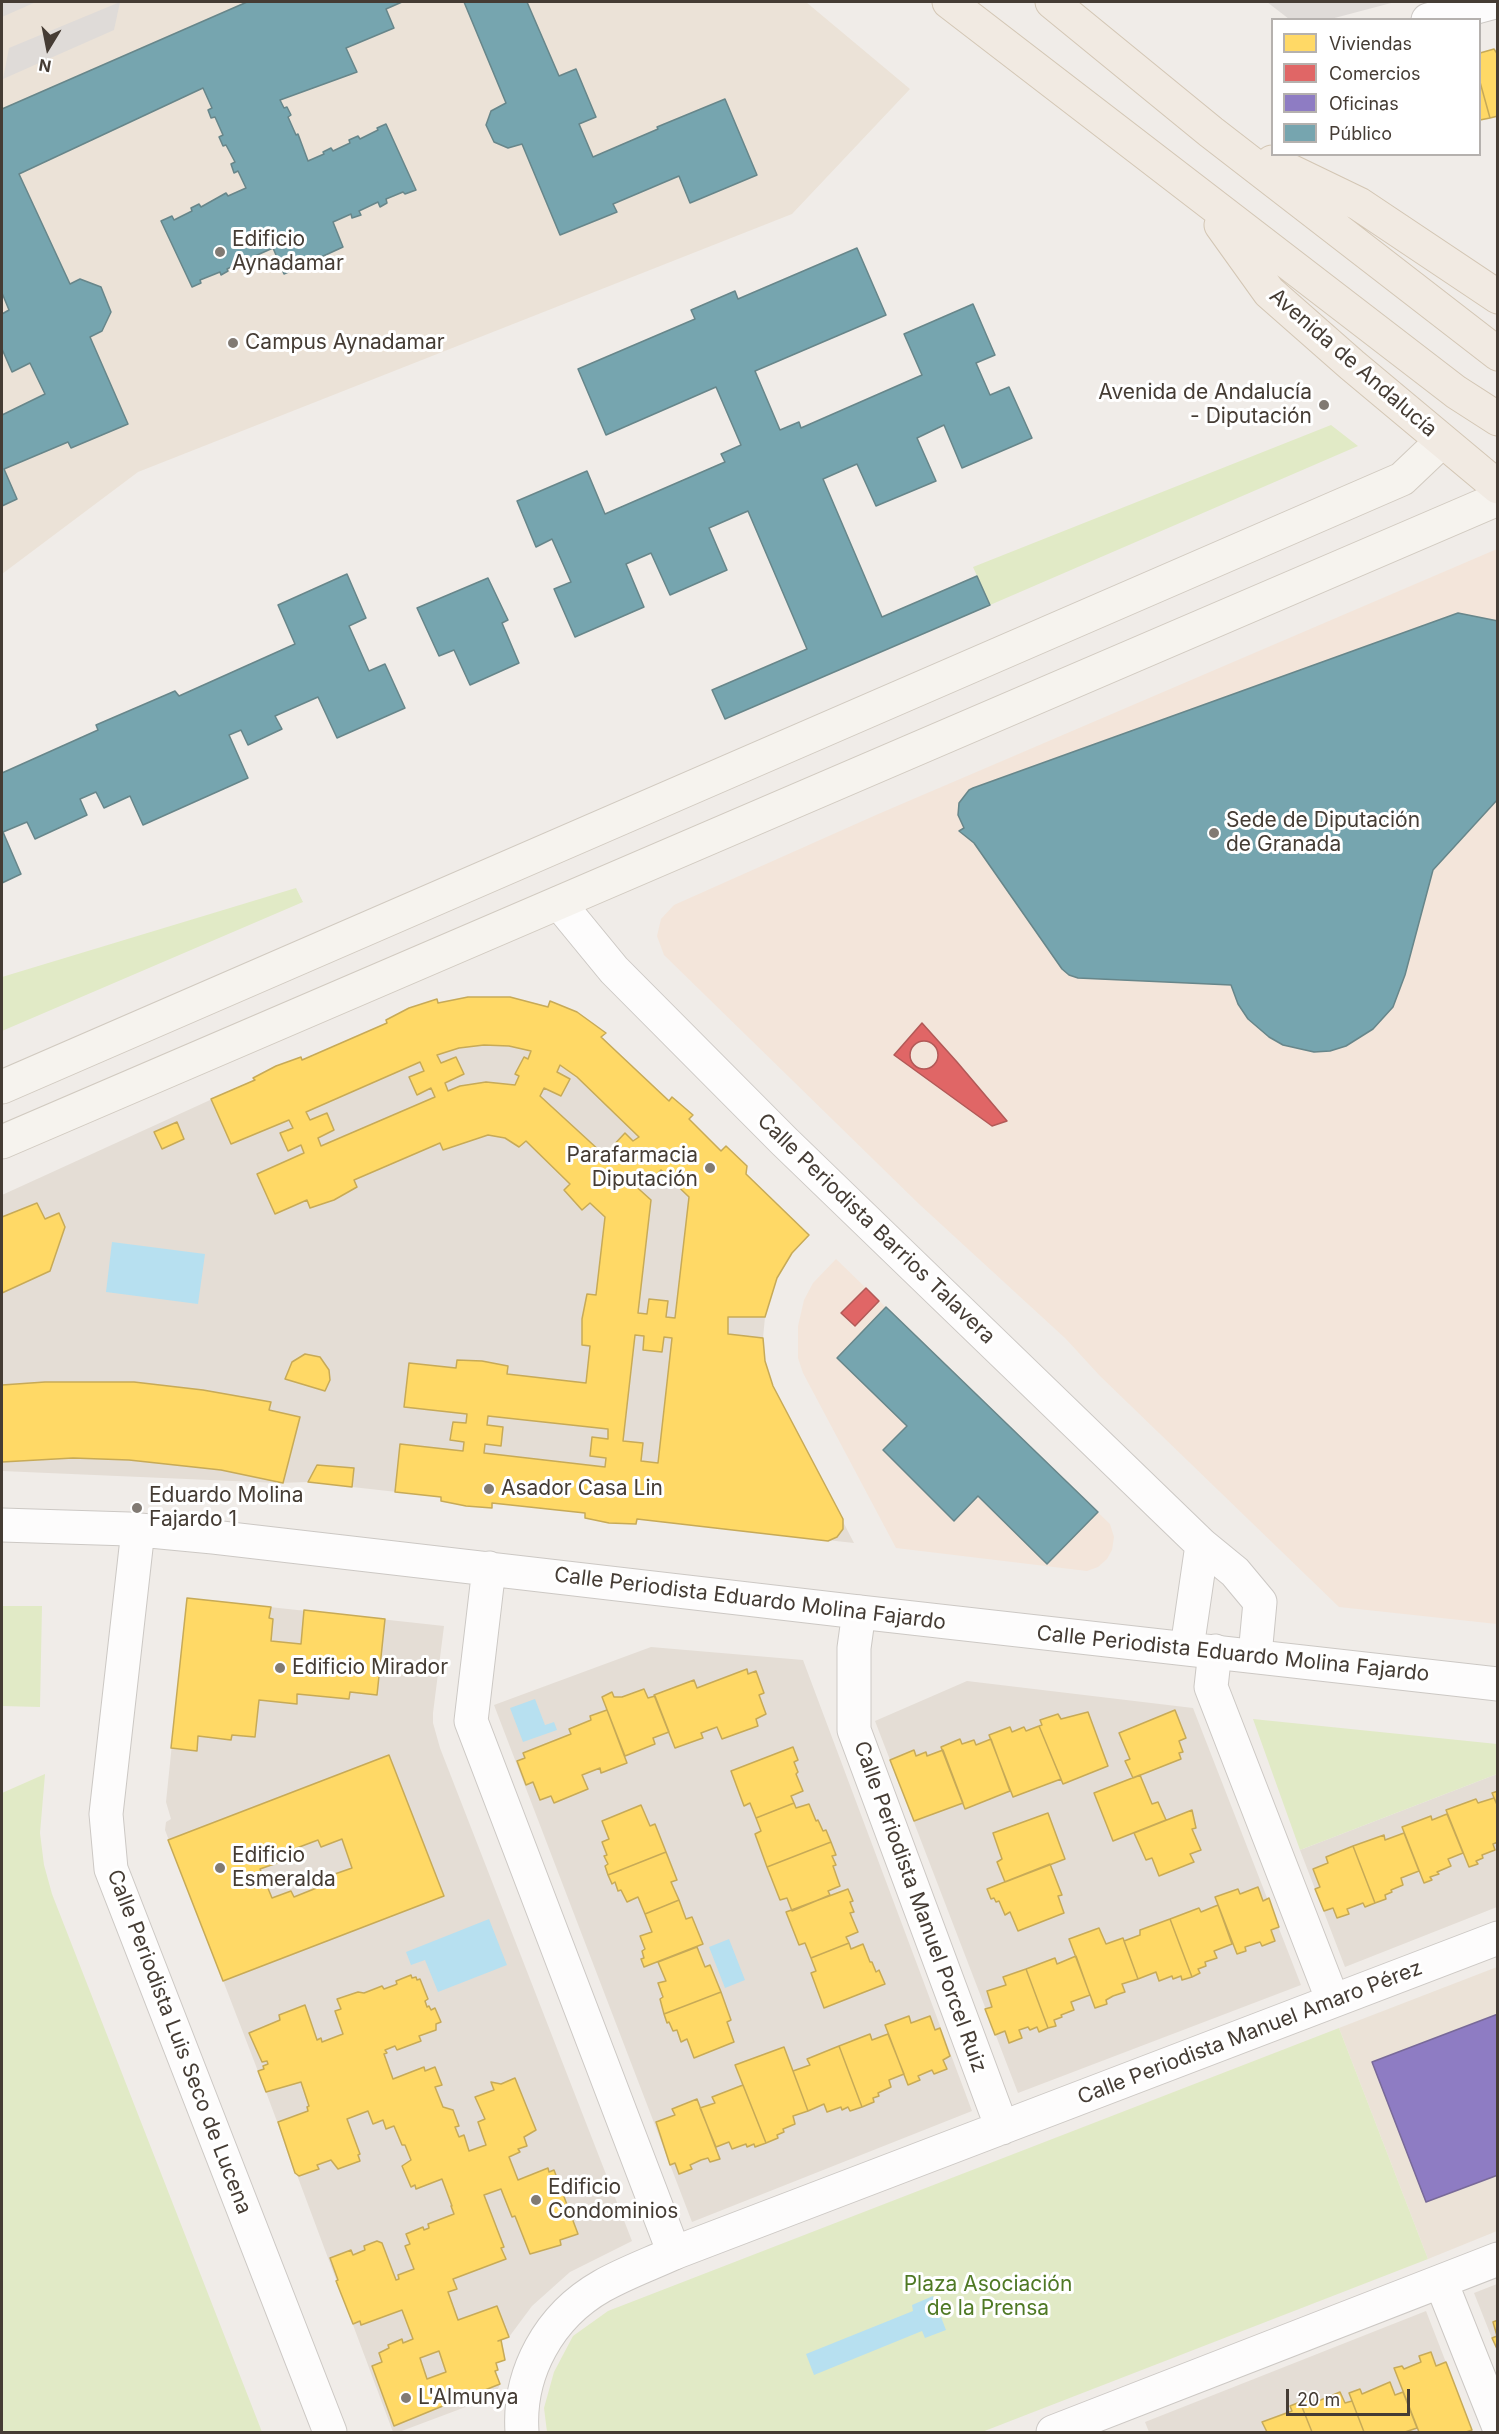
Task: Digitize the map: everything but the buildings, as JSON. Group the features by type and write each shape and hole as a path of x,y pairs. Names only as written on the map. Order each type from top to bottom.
{"main road":[{"name":"Avenida de Andalucía","path":"949,2 1456,392 1497,419"},
{"path":"1052,2 1211,132 1497,354"},
{"path":"1211,132 1359,204 1497,297"},
{"name":"Avenida de Andalucía","path":"1201,197 1269,292 1497,487"},
{"path":"2,1087 1402,479 1442,441"},
{"path":"2,1142 1497,499"},
{"path":"537,855 559,903"}],"street":[{"path":"1435,18 1495,2"},
{"name":"Calle Periodista Barrios Talavera","path":"559,903 614,970 784,1141 1202,1545 1235,1572 1260,1602 1255,1655"},
{"name":"Calle Periodista Eduardo Molina Fajardo","path":"2,1526 138,1530 213,1537 1497,1684"},
{"name":"Calle Periodista Luis Seco de Lucena","path":"138,1530 106,1814 111,1869 330,2433"},
{"path":"1202,1545 1201,1649 1211,1686 1333,2001"},
{"path":"489,1568 471,1721 674,2253"},
{"name":"Calle Periodista Manuel Porcel Ruiz","path":"859,1612 854,1648 854,1730 1002,2128"},
{"name":"Calle Periodista Manuel Amaro Pérez","path":"1002,2128 1497,1938"},
{"path":"522,2433 521,2409 530,2368 549,2335 572,2308 602,2286 674,2253 1002,2128"},
{"path":"1053,2433 1114,2421 1497,2259"},
{"path":"1441,2282 1497,2425"}],"shaded area":[{"name":"Campus Aynadamar","path":"2,2 806,2 910,89 792,214 138,472 2,574"},
{"path":"2,2 36,2 2,17"},
{"path":"120,2 114,30 3,79 9,48"},
{"path":"1267,2 1395,2 1335,18 1288,18"},
{"path":"1497,549 1497,1624 1339,1607 1100,1376 1066,1339 919,1204 664,955 657,936 661,919 674,905 876,815"},
{"path":"488,997 510,997 547,1006 550,1001 577,1012 606,1033 602,1037 669,1100 672,1097 693,1115 689,1119 721,1150 726,1146 747,1166 746,1174 809,1235 792,1253 777,1278 765,1317 763,1338 765,1361 773,1386 854,1543 637,1519 636,1524 609,1523 585,1518 585,1513 493,1503 492,1508 466,1506 441,1501 441,1497 308,1482 279,1483 2,1471 2,1195 254,1080 253,1078 276,1066 301,1057 303,1060 387,1024 409,1008 437,999 439,1003"},
{"path":"836,1259 1110,1524 1114,1537 1112,1550 1107,1559 1098,1567 1087,1571 896,1548 803,1373 798,1358 798,1326 804,1300 813,1283"},
{"path":"187,1598 444,1626 433,1713 433,1723 440,1748 632,2241 570,2272 532,2306 509,2337 501,2340 505,2360 496,2363 498,2370 495,2371 500,2384 495,2396 399,2432 393,2432 165,1830 166,1822 171,1819 166,1802"},
{"path":"651,1647 803,1660 972,2111 692,2222 494,1705"},
{"path":"967,1681 1193,1708 1301,1985 1018,2093 875,1721"},
{"path":"1497,1774 1497,1907 1345,1967 1300,1850"},
{"path":"1497,1967 1497,2231 1428,2259 1339,2028"},
{"path":"1497,2284 1497,2351 1474,2293"},
{"path":"1426,2311 1473,2432 1149,2432 1145,2422"}],"green space":[{"path":"1331,425 1358,446 990,605 973,567"},
{"path":"296,888 303,902 2,1031 2,977"},
{"path":"2,1606 42,1606 40,1707 2,1706"},
{"path":"1253,1719 1497,1744 1497,1774 1300,1850"},
{"path":"45,1774 40,1833 44,1865 52,1894 262,2432 2,2432 2,1793"},
{"name":"Plaza Asociación de la Prensa","path":"1339,2028 1428,2259 982,2432 547,2432 544,2408 554,2372 573,2336 608,2311"}],"water":[{"path":"112,1242 205,1254 198,1304 106,1292"},
{"path":"535,1699 545,1725 554,1722 557,1730 523,1742 510,1708"},
{"path":"489,1919 507,1965 438,1992 425,1960 411,1965 406,1952"},
{"path":"729,1939 745,1980 725,1988 709,1947"},
{"path":"933,2296 946,2330 925,2338 922,2331 814,2375 806,2354 913,2311 912,2305"}],"place":[{"name":"Edificio Aynadamar","path":"220,252"},
{"name":"Campus Aynadamar","path":"233,343"},
{"name":"Avenida de Andalucía - Diputación","path":"1324,405"},
{"name":"Sede de Diputación de Granada","path":"1214,833"},
{"name":"Parafarmacia Diputación","path":"710,1168"},
{"name":"Asador Casa Lin","path":"489,1489"},
{"name":"Eduardo Molina Fajardo 1","path":"137,1508"},
{"name":"Edificio Mirador","path":"280,1668"},
{"name":"Edificio Esmeralda","path":"220,1868"},
{"name":"Edificio Condominios","path":"536,2200"},
{"name":"L'Almunya","path":"406,2398"}]}
